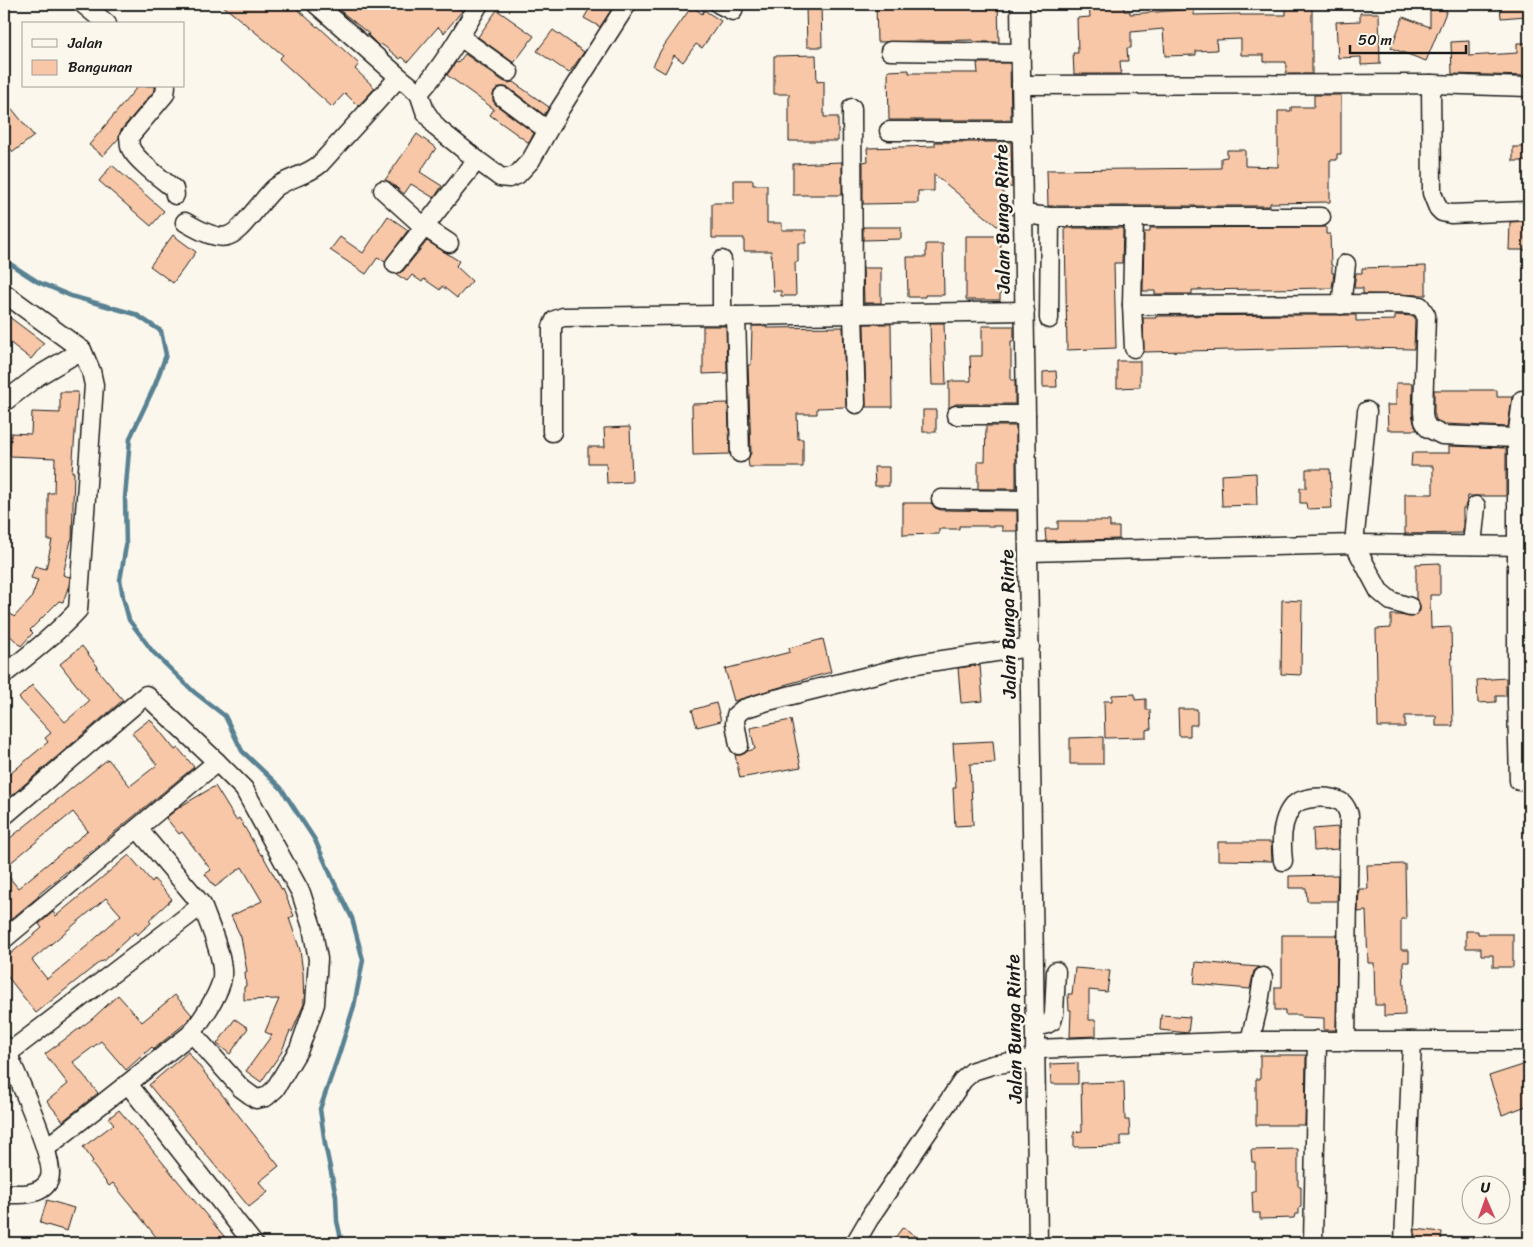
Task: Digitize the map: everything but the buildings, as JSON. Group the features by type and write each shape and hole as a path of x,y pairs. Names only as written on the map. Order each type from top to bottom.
{"street":[{"path":"82,4 104,22"},
{"path":"316,4 419,93 425,111 436,128 500,176 509,178 517,175 531,160 547,130 627,4"},
{"path":"419,93 434,76 479,4"},
{"name":"Jalan Bunga Rinte","path":"1020,4 1038,1243"},
{"path":"460,37 509,72"},
{"path":"890,51 1021,52"},
{"path":"185,222 201,232 216,237 228,236 236,232 273,189 282,183 312,171 320,164 399,77"},
{"path":"1021,85 1431,84 1529,87"},
{"path":"1431,84 1432,193 1438,208 1442,212 1451,214 1526,211"},
{"path":"166,88 165,94 130,137 130,145 138,159 174,189 175,195"},
{"path":"503,97 547,130"},
{"path":"852,108 853,314 856,404"},
{"path":"889,131 1022,131"},
{"path":"395,264 423,226 477,160"},
{"path":"383,190 423,226 449,242"},
{"path":"1023,214 1050,217 1322,217"},
{"path":"1049,319 1050,217"},
{"path":"1134,217 1132,306 1134,348"},
{"path":"722,260 729,316 740,453"},
{"path":"1340,305 1346,264"},
{"path":"4,293 82,350 92,371 94,385 78,610 58,631 4,674"},
{"path":"1132,306 1401,304 1420,306 1426,316 1423,412 1424,421 1428,428 1442,435 1517,438"},
{"path":"552,432 552,327 556,320 563,317 1025,311"},
{"path":"4,402 38,376 82,350"},
{"path":"1519,781 1523,704 1523,465 1517,438 1522,400"},
{"path":"1367,411 1354,544 1379,591 1391,601 1410,606"},
{"path":"956,415 1026,415"},
{"path":"941,499 1027,500"},
{"path":"1472,545 1476,506"},
{"path":"1028,552 1354,544 1523,546"},
{"path":"739,745 735,722 736,715 743,710 768,701 916,664 1030,647"},
{"path":"4,816 146,695 244,789 302,893 312,927 318,959 315,1004 299,1049 275,1089 266,1097 256,1099 241,1088 192,1033"},
{"path":"4,939 217,762"},
{"path":"1282,861 1281,840 1288,812 1294,804 1313,798 1333,799 1342,802 1347,808 1349,815 1346,1042"},
{"path":"46,1148 192,1033 210,1006 221,981 218,948 202,905 138,829"},
{"path":"4,1193 16,1195 34,1192 49,1183 51,1177 46,1148 5,1050 202,905"},
{"path":"1035,1027 1052,1021 1056,970"},
{"path":"1250,1041 1263,977"},
{"path":"1313,1243 1317,1040"},
{"path":"855,1243 872,1214 963,1080 973,1071 992,1065 1035,1053 1250,1041 1529,1041"},
{"path":"1404,1243 1412,1041"},
{"path":"128,1084 252,1243"}],"waterway":[{"path":"4,260 38,282 71,296 135,314 161,331 166,355 155,385 130,438 125,498 126,546 120,580 123,597 129,620 153,652 194,692 225,716 242,751 281,788 315,840 352,918 363,960 354,1006 320,1109 336,1196 337,1221 342,1243"}]}
